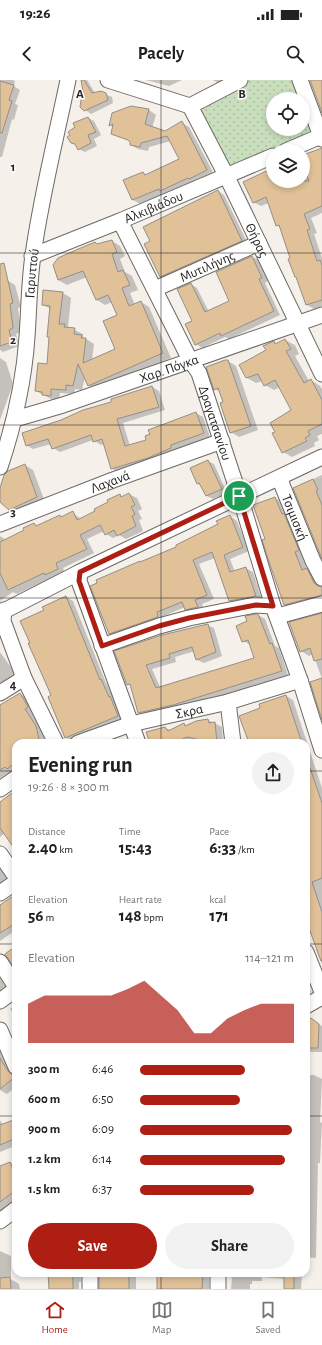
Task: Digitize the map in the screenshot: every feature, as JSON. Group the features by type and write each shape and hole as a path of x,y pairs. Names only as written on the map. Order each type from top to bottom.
{"street":[{"name":"Γαρυττού","path":"0,467 15,419 27,338 32,256 68,80"},
{"path":"108,80 190,106 240,80"},
{"path":"300,80 321,138 305,144"},
{"name":"Θήρας","path":"190,106 226,176 322,374"},
{"name":"Αλκιβιάδου","path":"32,256 120,221 266,159"},
{"name":"Δραγατσανίου","path":"120,221 190,360 199,373 322,750"},
{"name":"Μυτιλήνης","path":"155,289 259,243"},
{"name":"Χαρ. Πόγκα","path":"15,419 322,315"},
{"name":"Λαχανά","path":"0,524 113,480 222,441"},
{"path":"54,739 24,678 3,621 2,611 80,572 239,496 281,478 322,457"},
{"name":"Τσιμισκή","path":"281,478 282,485 318,559 322,578"},
{"path":"80,572 79,581 136,739"},
{"path":"102,646 159,626 189,618 256,605 276,611 322,604"},
{"path":"0,693 24,678"},
{"name":"Σκρα","path":"89,739 130,724 228,702 300,680"},
{"path":"228,702 233,739"},
{"path":"0,789 12,781"},
{"path":"0,854 12,871"},
{"path":"0,893 12,885"},
{"path":"0,962 12,982"},
{"path":"310,962 322,992"},
{"path":"0,1001 12,991"},
{"path":"310,1004 322,997"},
{"path":"0,1030 12,1044"},
{"path":"0,1221 12,1212"},
{"path":"90,1277 90,1289"},
{"path":"218,1277 218,1289"}],"green space":[{"path":"249,80 296,80 300,92 266,92 266,136 310,136 310,118 316,134 291,144 266,144 266,154 230,169 199,106"}],"building":[{"path":"81,80 84,80 92,93 101,91 106,93 108,100 84,111 80,107 81,100 84,97"},
{"path":"310,80 322,80 322,113"},
{"path":"0,81 14,85 9,100 12,101 2,133 0,133"},
{"path":"131,106 149,109 145,124 165,131 182,121 207,170 160,191 159,189 132,200 123,180 143,172 145,175 179,159 167,136 141,143 140,147 130,145 128,140 111,134 113,124 109,126 112,113"},
{"path":"88,117 96,132 88,135 91,143 78,150 75,144 71,143 67,137 70,135 68,132 75,127 73,123"},
{"path":"322,148 322,206 304,214 310,229 307,230 317,261 320,260 322,265 322,300 306,305 288,259 290,258 279,225 276,226 266,197 253,203 243,182 266,171 266,188 310,188 310,152"},
{"path":"218,190 242,241 160,277 144,244 150,241 143,227"},
{"path":"112,240 117,252 112,254 118,272 123,270 130,285 122,288 129,306 141,301 163,353 88,386 78,364 73,386 66,385 66,390 51,389 51,396 42,395 42,392 35,391 38,363 47,364 49,337 47,337 50,306 42,305 43,290 63,292 59,324 65,324 64,327 75,328 74,334 82,335 81,338 86,338 83,363 115,349 103,321 117,315 108,295 96,300 83,271 58,280 53,265 58,258 76,250 95,242 97,244"},
{"path":"252,256 262,278 259,279 274,311 221,336 220,333 195,345 185,324 192,321 177,289 191,283 205,312 229,301 216,272"},
{"path":"4,263 13,303 10,304 13,328 9,330 12,342 0,346 0,264"},
{"path":"285,339 291,349 286,351 304,383 311,379 322,400 322,424 308,431 310,435 305,438 307,441 282,453 272,433 275,432 270,423 291,410 275,380 264,386 258,374 246,378 239,365 266,350 263,346 274,341 275,344"},
{"path":"228,360 251,426 230,433 220,403 223,402 218,388 214,390 206,367"},
{"path":"152,386 159,407 117,419 125,446 146,440 145,436 150,434 148,430 196,412 204,433 171,445 171,448 148,458 111,469 102,439 93,442 91,435 52,449 48,439 26,446 22,433 61,420 83,410 111,402 111,399"},
{"path":"208,460 222,489 206,496 199,483 197,484 190,468"},
{"path":"25,464 37,497 9,510 0,502 0,488 4,475 8,471"},
{"path":"313,479 322,505 322,559 293,488"},
{"path":"129,493 135,505 131,507 135,514 132,516 136,526 117,536 114,530 105,535 100,525 80,535 87,549 56,563 58,569 45,575 44,573 8,590 0,573 0,542 24,530 23,528 34,523 36,526 73,511 77,520 95,511 94,509 108,502 107,500 120,494 121,497"},
{"path":"275,497 282,514 284,513 299,550 295,552 302,570 307,568 314,583 322,587 322,595 284,605 262,540 265,539 253,505"},
{"path":"230,515 243,547 224,555 230,572 246,567 256,596 229,601 212,552 193,560 207,595 195,600 198,607 185,610 182,602 157,612 158,617 109,634 90,586 97,583 96,580 176,547 176,545 218,524 216,521"},
{"path":"66,596 100,680 101,679 109,697 110,696 118,716 65,738 48,697 51,695 20,621 44,610 42,607"},
{"path":"322,613 322,659 314,661 310,648 300,652 289,622"},
{"path":"258,614 270,644 272,643 282,671 173,705 138,713 130,684 127,685 114,651 162,635 208,624 216,652 196,660 192,647 169,654 170,658 146,665 156,688 254,658 248,640 242,642 236,626 247,621 245,616"},
{"path":"322,678 322,720 310,682"},
{"path":"20,693 28,707 25,709 36,726 39,739 12,739 12,765 7,769 5,767 0,770 0,705"},
{"path":"286,695 301,739 248,739 239,716 260,708 259,704"},
{"path":"208,719 209,723 215,722 217,739 196,739 187,737 183,739 149,739 146,732 165,727 168,731 184,723 185,726 196,721"},
{"path":"310,768 322,803 322,878 312,882 322,912 321,961 310,931"},
{"path":"12,793 12,845 0,828 0,802"},
{"path":"12,897 12,926 0,933 0,905"},
{"path":"12,949 12,964 5,954"},
{"path":"310,1019 319,1024 318,1048 310,1048"},
{"path":"0,1058 8,1071 12,1074 12,1079 0,1089"},
{"path":"12,1120 12,1140 0,1145 0,1125"},
{"path":"10,1162 12,1167 12,1193 0,1202 0,1166"},
{"path":"10,1277 11,1289 0,1289 0,1278"},
{"path":"48,1277 73,1277 73,1289 49,1289"},
{"path":"99,1277 129,1277 129,1289 99,1289"},
{"path":"157,1277 203,1277 202,1289 157,1289"},
{"path":"284,1277 294,1277 294,1289 284,1289"}],"route":[{"path":"239,496 273,606 256,605 189,618 159,626 102,646 79,581 80,572 239,496"}]}
